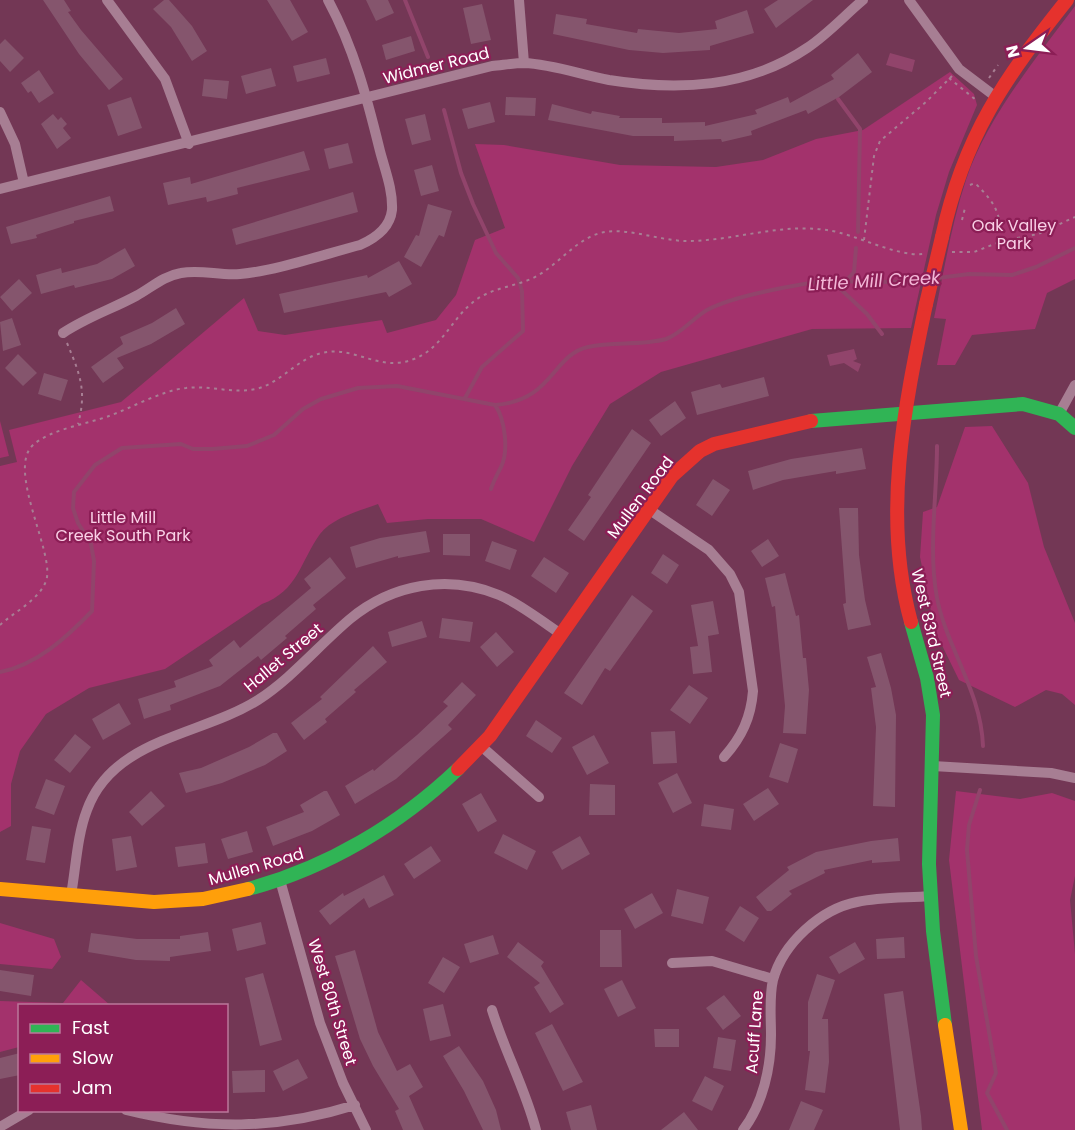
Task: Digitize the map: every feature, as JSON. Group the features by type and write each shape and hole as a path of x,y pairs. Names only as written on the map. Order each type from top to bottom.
{"street":[{"path":"107,0 165,79 189,144"},
{"path":"63,333 88,317 118,305 165,278 180,273 200,271 240,274 260,270 360,245 373,240 386,227 392,211 391,194 367,98 346,36 328,0"},
{"path":"519,0 525,63"},
{"name":"Widmer Road","path":"0,189 189,144 492,66 525,63 611,80 655,85 719,83 747,77 777,65 807,48 863,0"},
{"path":"909,0 959,69 996,97"},
{"name":"West 83rd Street","path":"961,1130 931,896 929,862 933,711 900,570 897,487 904,411 952,190 970,145 996,97 1067,0"},
{"path":"0,112 15,144 24,183"},
{"path":"1059,414 1075,385"},
{"name":"Mullen Road","path":"0,889 112,900 166,901 237,892 280,880 356,846 395,822 431,795 481,746 683,464 714,444 802,422 904,411 1016,404 1040,407 1059,414 1075,428"},
{"path":"650,510 719,560 739,592 753,691 752,707 741,736 724,757"},
{"name":"Hallet Street","path":"71,895 87,810 104,780 119,765 150,746 228,717 259,699 290,675 349,620 385,597 429,585 475,588 512,602 561,634"},
{"path":"481,746 539,797"},
{"path":"933,766 1051,773 1075,778"},
{"name":"West 80th Street","path":"280,880 320,1023 343,1083 366,1130"},
{"name":"Acuff Lane","path":"743,1130 756,1108 766,1082 771,1054 773,979 798,938 832,911 857,902 931,896"},
{"path":"672,963 712,962 773,979"},
{"path":"492,1010 504,1050 519,1080 536,1130"},
{"path":"134,1112 196,1127 232,1130 269,1128 305,1122 355,1105"},
{"path":"0,1126 25,1112"}],"path":[{"path":"864,240 874,156 879,141 926,102 959,69"},
{"path":"949,78 976,100"},
{"path":"968,196 970,184 975,183 994,202 999,212 1002,241"},
{"path":"959,228 965,208"},
{"path":"957,252 974,252 1002,241 1038,234 1075,217"},
{"path":"0,625 41,591 48,575 28,497 27,458 29,449 35,443 78,424 108,417 179,389 255,389 278,380 321,353 347,354 386,364 413,360 439,342 473,302 527,280 551,267 594,235 610,231 687,241 808,228 864,240 916,255"},
{"path":"63,333 81,378 84,402 78,424"}],"green space":[{"name":"Oak Valley Park","path":"1075,6 1075,279 1047,293 1035,329 972,335 955,365 937,365 946,319 934,318 952,231 966,180 986,134 999,112 1029,67"},
{"name":"Little Mill Creek South Park","path":"950,72 974,94 977,105 949,172 936,215 911,328 812,329 661,372 610,404 572,466 534,542 481,519 428,519 387,523 378,504 339,519 320,534 291,584 274,598 165,669 89,688 46,714 20,751 11,784 11,826 0,832 0,466 17,462 9,430 121,402 244,298 258,331 285,335 382,320 387,333 436,320 456,295 475,240 505,228 475,144 504,145 620,165 716,167 763,160 816,139 863,130"},
{"path":"0,421 9,456 0,458"},
{"path":"992,426 1028,483 1044,547 1075,623 1075,705 1062,694 1046,690 1015,707 959,680 935,631 920,557 923,512 937,507 965,427"},
{"path":"956,791 1020,799 1052,793 1075,801 1075,876 1070,900 1075,954 1075,1130 982,1130 949,860"},
{"path":"0,923 54,939 61,957 52,969 0,964"},
{"path":"81,980 109,1004 18,1004 18,1047 0,1052 0,1001 63,1003"}],"shaded area":[{"path":"890,53 915,60 912,72 886,65"},
{"path":"854,349 857,359 853,361 861,364 858,372 844,363 830,366 827,355"}],"building":[{"path":"43,0 64,0 71,11 68,12 81,30 123,79 109,90 79,54"},
{"path":"164,0 169,0 192,26 207,51 192,61 171,27 153,9"},
{"path":"267,0 290,0 308,32 292,41"},
{"path":"366,0 388,0 394,13 376,21"},
{"path":"778,0 813,0 776,28 764,9"},
{"path":"482,4 491,40 471,44 463,8"},
{"path":"747,10 754,33 710,46 710,50 663,53 629,50 553,34 556,14 587,19 586,24 637,33 638,29 679,33 717,29 715,21"},
{"path":"411,36 415,51 386,60 382,45"},
{"path":"5,39 24,58 10,72 0,61 0,44"},
{"path":"858,53 872,72 839,97 808,114 806,110 751,131 752,135 722,142 721,139 674,141 674,136 633,136 548,120 552,104 591,114 592,111 620,116 619,118 662,118 662,123 705,122 705,126 757,114 755,110 788,97 790,103 834,79 831,75"},
{"path":"326,58 330,74 297,82 293,66"},
{"path":"271,68 276,86 246,94 241,76"},
{"path":"39,70 54,93 39,103 31,91 28,93 21,83"},
{"path":"204,79 229,81 227,99 202,96"},
{"path":"131,97 142,128 118,136 107,105"},
{"path":"506,97 536,98 535,116 505,115"},
{"path":"490,102 495,122 468,129 462,109"},
{"path":"53,114 58,120 61,117 67,124 63,128 71,138 57,149 41,124"},
{"path":"425,114 431,140 412,145 405,119"},
{"path":"348,143 353,163 329,169 324,149"},
{"path":"304,151 310,170 237,188 238,194 207,202 206,197 168,205 163,183 190,177 191,184"},
{"path":"432,165 439,191 421,196 414,170"},
{"path":"353,192 358,212 236,245 232,229"},
{"path":"110,196 114,211 74,221 74,223 36,235 37,238 11,244 6,227"},
{"path":"428,204 452,211 444,237 439,235 421,267 404,257 416,235 419,236"},
{"path":"125,248 135,266 112,279 75,288 74,285 41,294 36,275 61,268 62,273 97,264"},
{"path":"399,261 412,284 389,297 386,292 284,313 279,294 367,275 368,278"},
{"path":"19,279 32,293 12,311 0,297"},
{"path":"176,308 185,324 151,344 117,358 124,368 103,383 91,367 123,344 120,337 152,323"},
{"path":"12,318 21,345 3,351 0,322"},
{"path":"18,354 37,373 23,386 5,368"},
{"path":"44,373 68,380 61,401 38,394"},
{"path":"764,377 769,396 697,415 691,392 720,384 722,388"},
{"path":"675,401 686,418 661,436 649,420"},
{"path":"632,429 651,443 584,541 568,530 591,497 588,495"},
{"path":"862,448 866,469 836,474 836,471 783,480 753,490 748,471 791,459"},
{"path":"713,479 730,490 712,516 696,505"},
{"path":"839,508 858,508 859,555 871,625 848,630 843,604 846,603"},
{"path":"426,531 430,552 398,558 398,556 356,568 350,547 380,538"},
{"path":"443,534 470,534 470,556 443,555"},
{"path":"768,539 779,556 762,567 751,551"},
{"path":"492,541 517,550 510,570 485,561"},
{"path":"663,554 679,565 667,584 651,573"},
{"path":"330,557 346,578 313,605 316,609 285,636 287,638 261,660 258,656 220,686 170,705 171,710 144,719 138,699 176,687 174,681 213,666 209,660 234,640 240,648 311,588 304,579"},
{"path":"544,557 569,573 556,593 531,576"},
{"path":"785,573 796,616 799,615 803,658 806,658 809,690 806,734 783,733 785,706 775,606 772,607 765,578"},
{"path":"632,595 653,611 610,671 605,668 582,705 564,693"},
{"path":"713,601 719,634 708,636 712,672 693,674 690,647 698,646 691,605"},
{"path":"442,618 473,622 470,642 439,638"},
{"path":"422,621 427,637 392,647 388,632"},
{"path":"496,632 514,652 497,667 480,647"},
{"path":"373,646 387,662 325,719 327,722 304,740 291,723 322,699 320,697"},
{"path":"881,653 896,715 895,807 873,806 876,727 871,688 876,687 867,657"},
{"path":"462,682 476,695 448,725 452,729 396,779 355,804 345,786 373,769 374,771 417,735 448,706 443,702"},
{"path":"689,685 708,698 690,724 670,710"},
{"path":"119,703 131,724 103,740 92,719"},
{"path":"536,720 562,738 552,753 526,736"},
{"path":"675,731 677,763 653,764 651,732"},
{"path":"277,733 287,751 265,765 222,783 186,793 179,773 201,768 249,747"},
{"path":"75,734 91,747 70,773 54,760"},
{"path":"594,735 609,763 587,775 572,747"},
{"path":"780,743 798,749 788,783 769,777"},
{"path":"677,773 692,803 673,813 658,783"},
{"path":"46,779 65,786 54,815 35,808"},
{"path":"590,784 615,785 615,815 589,815"},
{"path":"768,788 779,804 754,821 743,804"},
{"path":"151,791 165,806 142,826 129,812"},
{"path":"327,791 340,815 312,831 273,846 266,827 304,812 300,805"},
{"path":"481,793 497,821 478,832 462,804"},
{"path":"704,804 734,809 731,830 701,826"},
{"path":"32,826 51,829 45,863 26,860"},
{"path":"247,831 253,852 228,859 221,839"},
{"path":"503,834 536,851 527,870 494,853"},
{"path":"131,836 137,867 116,871 112,839"},
{"path":"580,836 590,854 562,870 552,852"},
{"path":"898,838 900,861 872,863 872,860 824,870 825,873 789,891 792,894 771,911 767,911 756,897 789,870 787,867 816,852"},
{"path":"205,843 208,863 178,867 175,847"},
{"path":"431,846 441,861 414,879 404,864"},
{"path":"384,875 394,895 369,908 364,898 330,925 319,911 343,893 344,896"},
{"path":"677,889 709,897 703,924 671,916"},
{"path":"652,893 663,913 635,929 624,909"},
{"path":"740,906 759,918 744,942 725,930"},
{"path":"261,922 266,944 237,951 232,929"},
{"path":"600,930 621,930 622,967 600,967"},
{"path":"208,932 211,951 170,957 170,961 136,960 88,952 91,933 137,939 180,939 180,936"},
{"path":"493,935 499,954 470,963 464,944"},
{"path":"904,937 905,958 877,959 876,939"},
{"path":"518,942 544,962 541,966 564,1004 550,1013 534,987 540,983 507,957"},
{"path":"855,942 865,959 839,974 829,957"},
{"path":"355,950 378,1032 397,1071 410,1064 423,1087 409,1096 424,1130 403,1130 395,1111 399,1109 360,1039 335,956"},
{"path":"443,957 460,967 444,993 428,983"},
{"path":"0,970 34,975 31,996 0,991"},
{"path":"263,973 282,1040 260,1046 245,978"},
{"path":"817,974 835,980 822,1019 828,1019 829,1062 825,1093 805,1090 810,1051 808,1051 808,1002"},
{"path":"622,980 636,1008 618,1017 604,989"},
{"path":"903,991 922,1130 900,1130 884,994"},
{"path":"724,995 741,1016 723,1030 706,1008"},
{"path":"443,1004 451,1036 430,1041 423,1009"},
{"path":"552,1024 583,1082 563,1091 535,1033"},
{"path":"654,1029 679,1029 679,1047 655,1047"},
{"path":"718,1037 736,1040 731,1071 713,1068"},
{"path":"459,1046 483,1081 496,1110 501,1130 483,1130 464,1091 443,1056"},
{"path":"18,1054 18,1075 0,1079 0,1058"},
{"path":"298,1059 308,1078 283,1091 273,1071"},
{"path":"265,1070 265,1092 233,1093 232,1071"},
{"path":"705,1076 724,1086 712,1111 692,1101"},
{"path":"801,1101 823,1110 814,1130 789,1130"},
{"path":"591,1105 597,1130 571,1130 566,1112"},
{"path":"684,1112 698,1130 661,1130"}],"waterway":[{"path":"405,0 428,57"},
{"path":"838,99 860,129 858,232"},
{"path":"444,110 461,173 473,204 496,253 518,278 522,291 523,331 482,367 465,398"},
{"path":"845,282 854,272 856,248"},
{"name":"Little Mill Creek","path":"938,278 969,274 1012,275 1036,267 1075,248"},
{"name":"Little Mill Creek","path":"0,672 26,663 50,649 92,611 94,561 91,544 78,523 73,508 74,492 95,465 122,448 181,444 193,449 247,446 274,435 303,409 321,399 358,388 397,386 495,405 514,402 540,387 566,359 576,352 598,345 666,339 707,310 735,299 785,287 815,283 927,280"},
{"path":"833,282 867,314 882,334"},
{"path":"491,489 505,453 505,435 495,405"},
{"path":"937,446 933,542 934,579 942,617 976,707 983,746"},
{"path":"980,790 969,825 967,850 976,956 996,1073 987,1093 1007,1130"}],"traffic: fast":[{"path":"811,421 1023,404 1059,414 1075,428"},
{"path":"911,622 927,678 933,715 929,864 933,931 945,1025"},
{"path":"248,889 334,857 386,826 458,769"}],"traffic: slow":[{"path":"0,889 154,902 203,899 248,889"},
{"path":"945,1025 961,1130"}],"traffic: jam":[{"path":"942,237 962,168 989,110 1024,56 1067,0"},
{"path":"926,304 942,237"},
{"path":"911,622 902,582 897,503 904,423 926,304"},
{"path":"458,769 490,736 672,476 700,451 714,444 811,421"}]}
